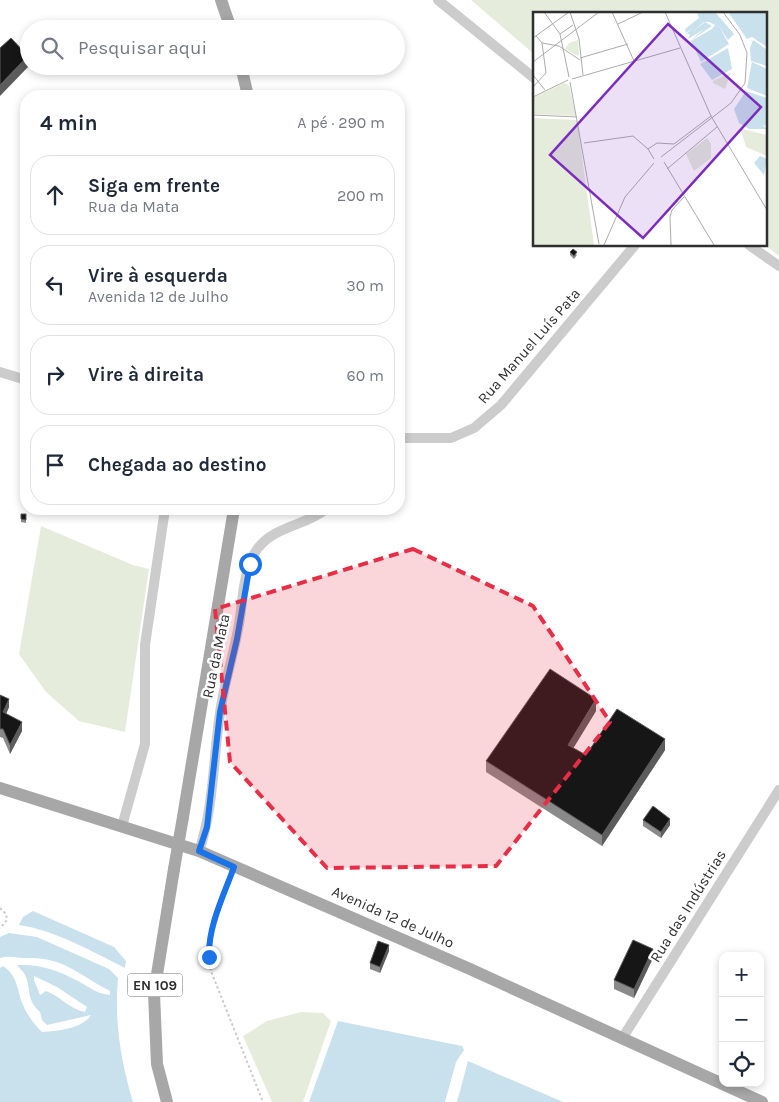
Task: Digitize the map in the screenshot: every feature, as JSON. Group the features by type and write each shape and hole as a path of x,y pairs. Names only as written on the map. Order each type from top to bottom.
{"main road":[{"path":"221,0 229,20"},
{"path":"228,0 231,20"},
{"path":"243,75 247,90"},
{"name":"EN 109","path":"167,1102 157,1064 154,993 233,515"},
{"name":"Avenida 12 de Julho","path":"0,788 199,851 623,1037 762,1102"}],"street":[{"path":"438,0 533,77"},
{"name":"Rua Manuel Luís Pata","path":"405,438 451,438 474,428 501,404 634,246"},
{"path":"750,246 779,266"},
{"path":"0,372 20,378"},
{"path":"122,826 144,744 144,645 164,515"},
{"name":"Rua da Mata","path":"199,851 207,827 220,712 237,639 250,564 258,548 273,534 318,515"},
{"name":"Rua das Indústrias","path":"623,1037 779,790"}],"path":[{"path":"234,867 212,930 209,942 209,957 211,971 263,1102"},
{"path":"0,908 6,914 7,920 0,928"}],"highlighted area":[{"path":"413,549 533,606 610,722 496,866 327,868 230,762 215,609"}],"green space":[{"path":"471,0 779,0 779,256 766,246 766,12 533,12 533,53"},
{"path":"41,526 133,565 149,569 125,732 79,721 46,692 19,654"},
{"path":"301,1012 323,1013 331,1021 303,1102 272,1102 243,1036 267,1021"}],"water":[{"path":"33,911 114,947 126,961 125,968 60,937 19,925 23,917"},
{"path":"9,933 37,937 109,969 118,978 118,1026 125,1072 133,1102 0,1102 0,968 3,966 12,974 25,1009 42,1032 62,1030 75,1026 87,1020 91,1015 47,1025 32,1002 25,975 17,965 49,969 70,977 101,993 110,995 110,991 71,968 51,960 40,958 0,958 0,937","holes":["34,976 57,987 87,1007 85,1012 75,1009 46,991 40,995"]},
{"path":"338,1021 462,1046 464,1050 456,1062 445,1102 309,1102"},
{"path":"468,1061 563,1102 457,1102"}],"building":[{"path":"11,38 20,48 20,64 0,85 0,48"},
{"path":"573,249 577,252 574,256 570,252"},
{"path":"21,515 26,515 26,520 21,519"},
{"path":"550,669 596,699 568,745 586,755 617,709 665,739 602,835 486,761"},
{"path":"0,695 9,699 3,712 22,722 10,745 3,729 0,729"},
{"path":"653,806 670,819 661,832 643,820"},
{"path":"633,940 653,949 634,989 614,980"},
{"path":"378,941 389,945 380,967 370,963"}],"route":[{"path":"209,957 209,942 212,930 234,867 199,851 207,827 220,712 237,639 250,564"}]}
